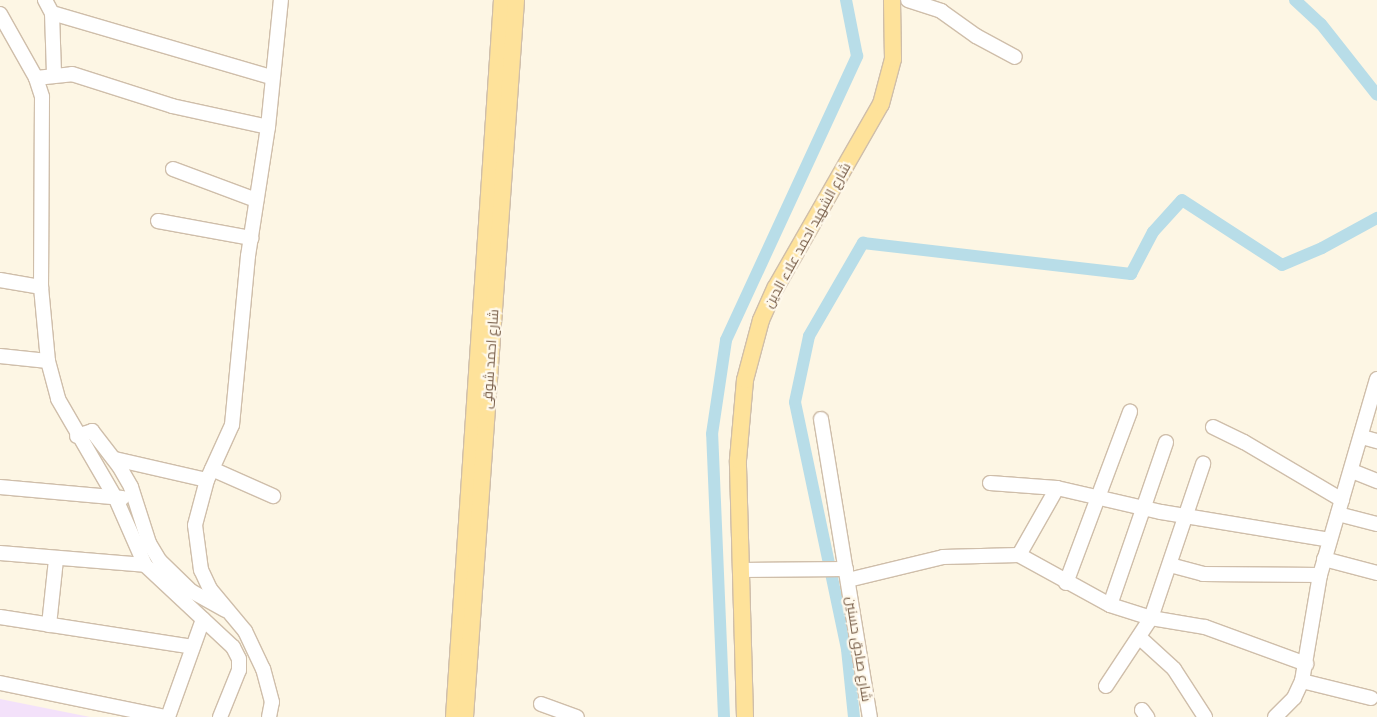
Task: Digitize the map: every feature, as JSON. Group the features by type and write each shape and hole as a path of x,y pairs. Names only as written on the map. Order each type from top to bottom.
{"main road":[{"name":"شارع احمد شوقى","path":"454,717 502,0"},
{"name":"شارع احمد شوقى","path":"465,717 516,0"},
{"name":"شارع الشهيد احمد علاء الدين","path":"745,717 738,437 752,349 761,320 780,280 880,104 893,58 892,0"}],"street":[{"path":"45,0 52,13 42,106 41,288 48,361 58,399 116,499 145,565 233,646 239,659 236,682 220,717"},
{"path":"269,717 272,702 263,669 253,643 210,589 196,550 195,525 210,475 232,425 251,238 268,127 271,77 281,0"},
{"path":"908,0 941,11 976,36 1015,57"},
{"path":"52,13 271,77"},
{"path":"0,14 46,76"},
{"path":"46,76 72,74 182,109 268,127"},
{"path":"173,169 256,200"},
{"path":"158,221 251,238"},
{"path":"0,280 41,288"},
{"path":"0,356 48,361"},
{"path":"1275,717 1294,698 1302,681 1320,575 1362,437 1377,379"},
{"path":"1066,583 1130,412"},
{"name":"شارع صادق حسنين","path":"821,419 844,573 870,717"},
{"path":"1213,427 1244,442 1340,507 1377,524"},
{"path":"78,436 91,430 115,459 135,496 148,543 160,561 191,591 228,611"},
{"path":"1362,437 1377,441"},
{"path":"1110,604 1166,442"},
{"path":"115,459 210,475 273,496"},
{"path":"1106,686 1151,618 1187,517 1203,464"},
{"path":"1352,471 1377,480"},
{"path":"990,483 1057,488 1187,517 1330,540"},
{"path":"0,487 116,499 135,496"},
{"path":"1019,555 1057,488"},
{"path":"0,553 145,565"},
{"path":"741,570 844,573 943,557 1019,555 1041,564 1066,583 1110,604 1151,618 1205,627 1306,664"},
{"path":"49,625 56,558"},
{"path":"1324,559 1377,572"},
{"path":"1170,565 1203,574 1320,575"},
{"path":"0,617 193,647"},
{"path":"0,683 167,717 203,619"},
{"path":"1139,638 1174,669 1205,717"},
{"path":"1302,681 1371,698"},
{"path":"540,704 577,717"}],"shaded area":[{"path":"0,699 90,717 0,717"}],"waterway":[{"path":"724,717 712,434 726,340 857,56 846,0"},
{"path":"1295,0 1321,24 1377,95"},
{"path":"854,717 847,649 795,402 809,336 863,243 1131,274 1153,232 1182,200 1282,265 1322,248 1377,218"}]}
